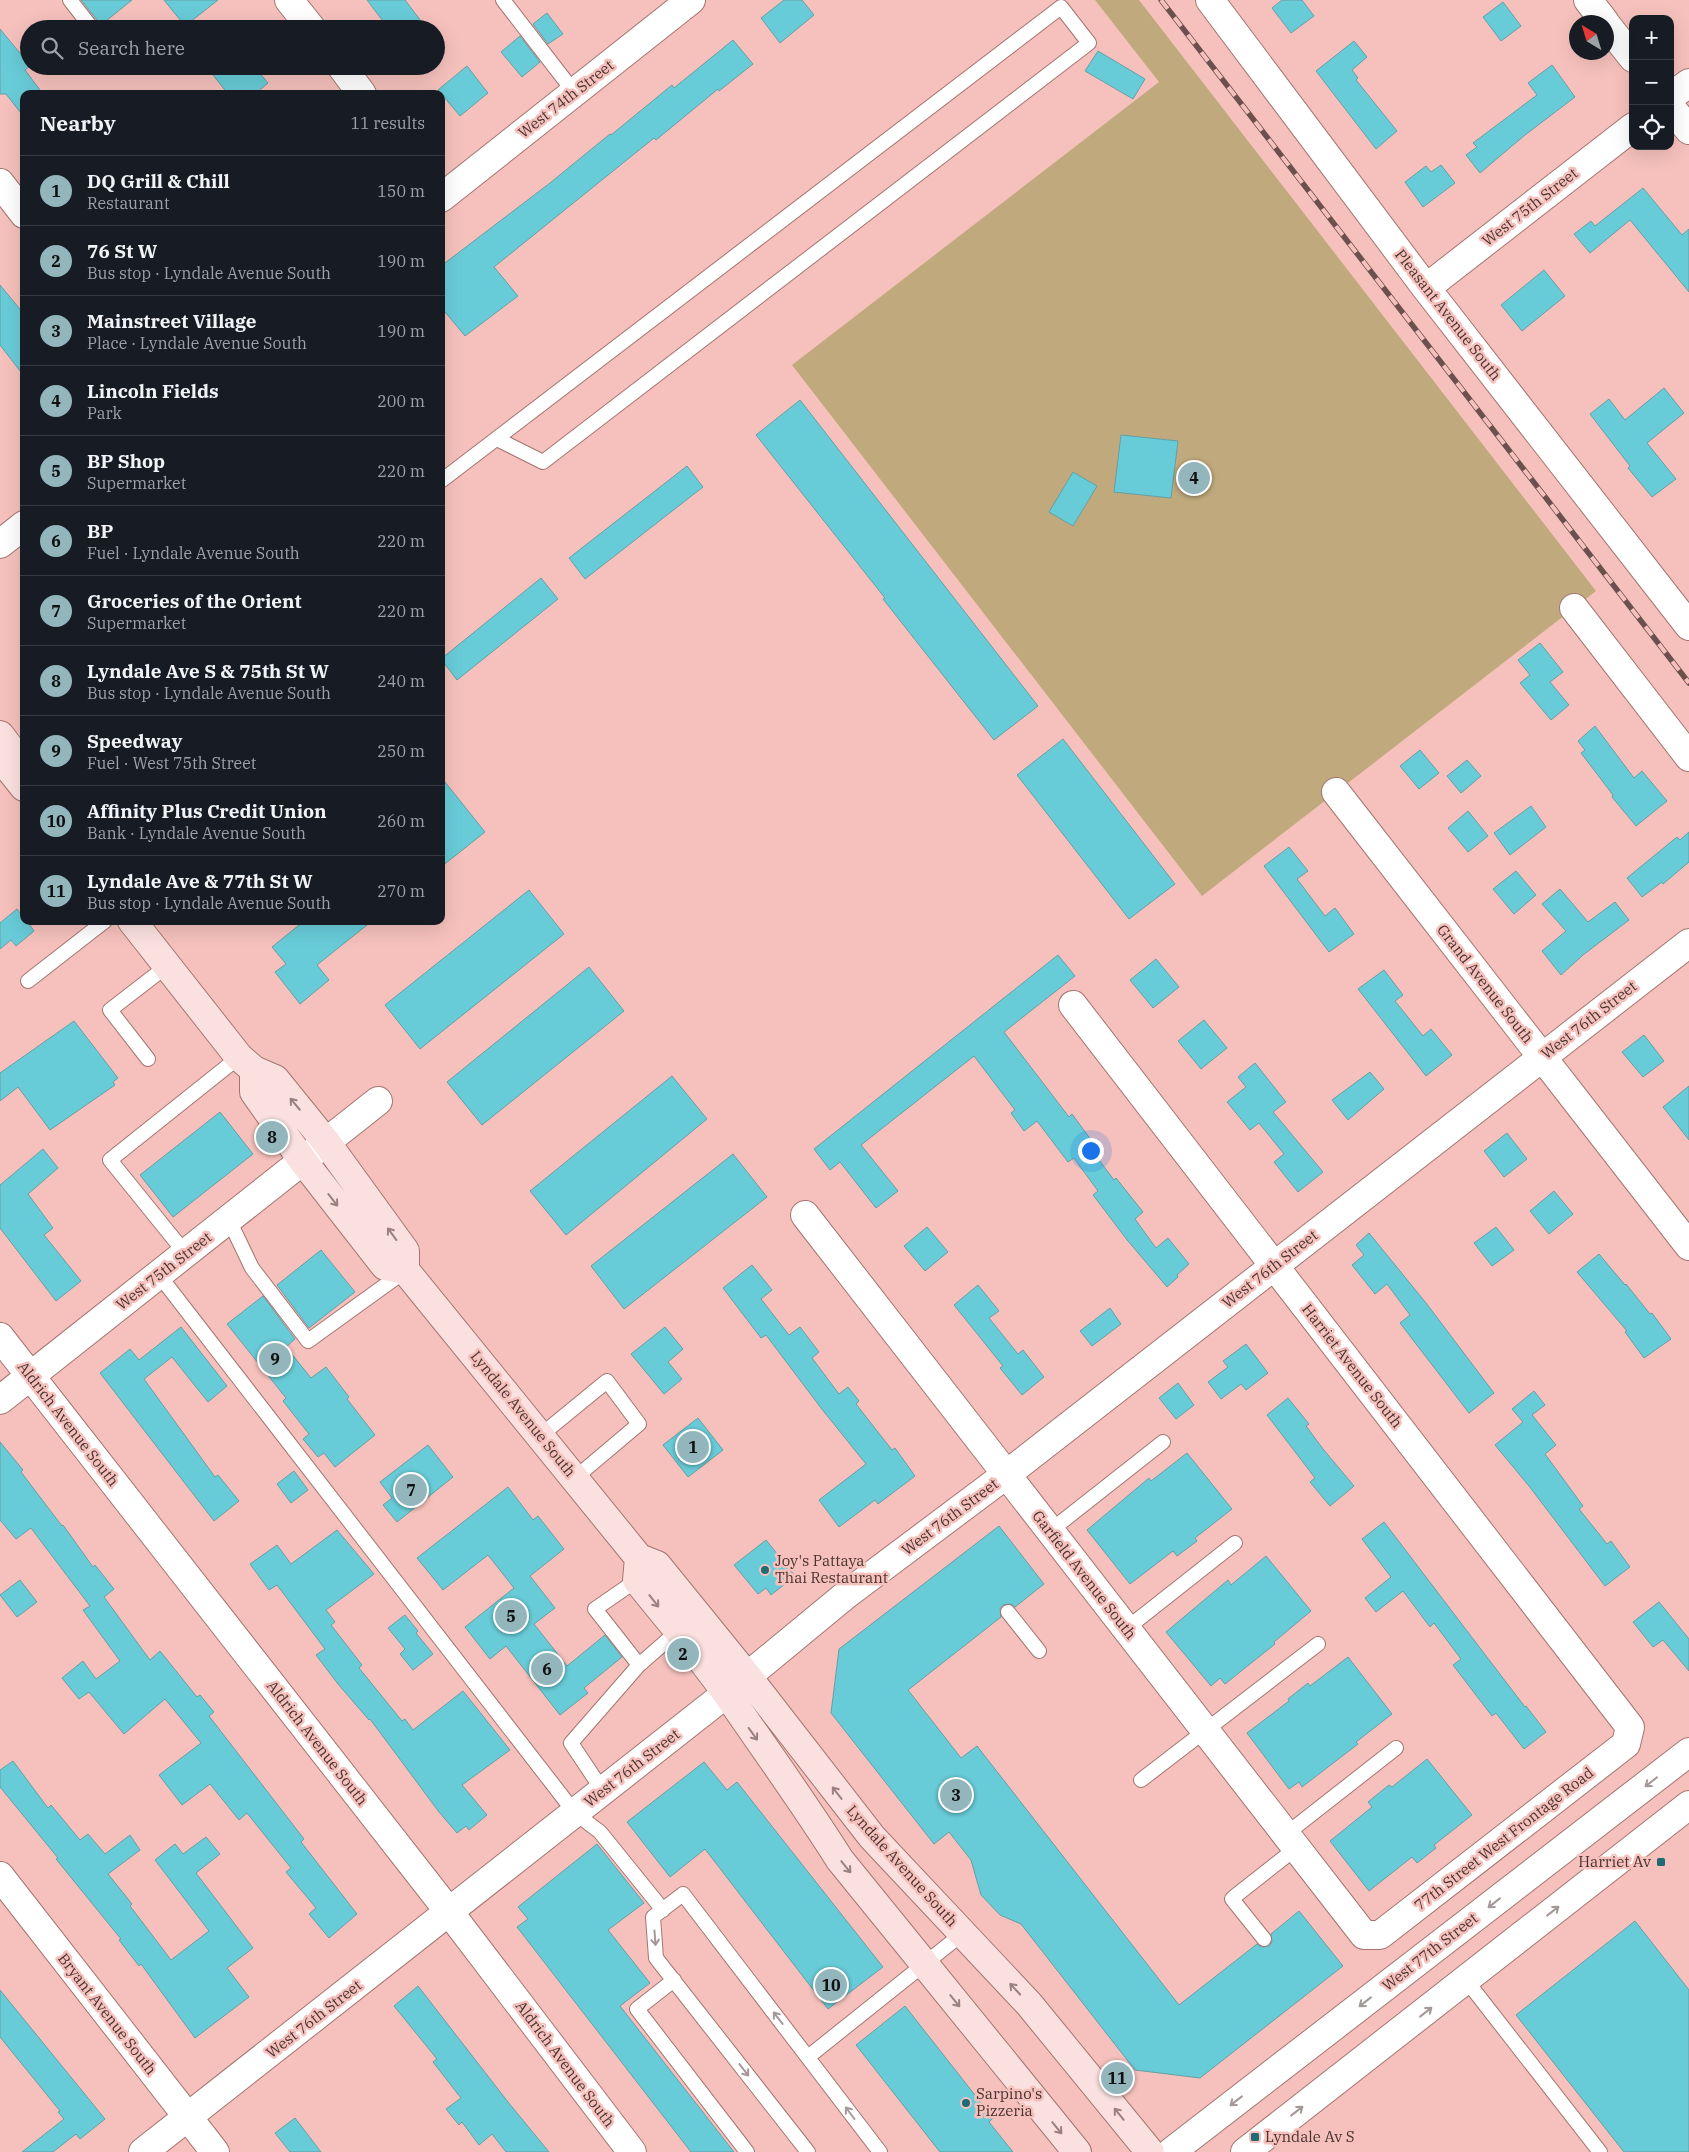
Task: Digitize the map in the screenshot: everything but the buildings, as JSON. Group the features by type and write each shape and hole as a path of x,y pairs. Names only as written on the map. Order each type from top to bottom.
{"main road":[{"path":"0,735 9,747 8,772"},
{"path":"135,925 247,1064 275,1080 326,1142 405,1251 405,1270 385,1266 303,1162 254,1092 247,1064"},
{"name":"Lyndale Avenue South","path":"405,1270 575,1478 678,1631 727,1693 744,1721 808,1809 840,1860 1077,2152"},
{"name":"Lyndale Avenue South","path":"638,1569 657,1565 747,1676 872,1837 1029,2004 1150,2152"}],"street":[{"path":"289,0 305,20"},
{"name":"West 74th Street","path":"445,194 691,0"},
{"name":"Pleasant Avenue South","path":"1210,0 1426,288 1689,626"},
{"path":"1588,0 1600,15"},
{"path":"1614,33 1629,53"},
{"path":"348,75 359,90"},
{"path":"1674,95 1689,83"},
{"path":"1674,111 1689,130"},
{"name":"West 75th Street","path":"1426,288 1629,130"},
{"path":"0,183 20,209"},
{"path":"0,544 20,528"},
{"path":"1574,608 1689,757"},
{"name":"Grand Avenue South","path":"1336,792 1689,1246"},
{"name":"West 76th Street","path":"143,2152 450,1913 727,1693 847,1594 1007,1474 1689,943"},
{"name":"Harriet Avenue South","path":"1073,1005 1630,1728"},
{"name":"West 75th Street","path":"0,1400 378,1102"},
{"name":"Garfield Avenue South","path":"805,1215 1364,1935"},
{"name":"Aldrich Avenue South","path":"0,1337 450,1913 632,2152"},
{"name":"77th Street West Frontage Road","path":"1364,1935 1380,1936 1626,1744 1630,1728"},
{"name":"West 77th Street","path":"1171,2152 1689,1752"},
{"path":"1245,2152 1689,1805"},
{"name":"Bryant Avenue South","path":"0,1876 215,2152"}],"lane":[{"path":"70,0 86,20"},
{"path":"503,0 574,92"},
{"path":"445,478 1061,7 1089,43 543,462 498,439"},
{"path":"28,981 100,925"},
{"path":"148,1059 110,1010 167,966"},
{"path":"186,1254 110,1160 247,1064"},
{"path":"229,1220 252,1268 308,1341 405,1270"},
{"path":"159,1275 575,1813 600,1832 663,1910"},
{"path":"541,1435 607,1381 640,1424 575,1478"},
{"path":"1050,1531 1163,1442"},
{"path":"1126,1629 1235,1543"},
{"path":"638,1569 595,1609 639,1665"},
{"path":"1008,1612 1038,1651"},
{"path":"602,1791 571,1744 639,1665 678,1631"},
{"path":"1142,1780 1318,1644"},
{"path":"1264,1938 1233,1898 1290,1842 1396,1748"},
{"path":"808,2152 656,1958 653,1917 683,1894 880,2152"},
{"path":"808,2057 962,1934"},
{"path":"674,1980 637,2009 748,2152"},
{"path":"1466,1980 1600,2152"}],"shaded area":[{"path":"1095,0 1139,0 1596,591 1202,896 792,365 1159,82"}],"railway":[{"path":"1161,0 1689,683"}],"place":[{"name":"Lincoln Fields","path":"1194,478"},
{"name":"Lyndale Ave S & 75th St W","path":"272,1137"},
{"name":"Speedway","path":"275,1359"},
{"name":"DQ Grill & Chill","path":"693,1447"},
{"name":"Groceries of the Orient","path":"411,1490"},
{"name":"Joy's Pattaya Thai Restaurant","path":"765,1570"},
{"name":"BP Shop","path":"511,1616"},
{"name":"76 St W","path":"683,1654"},
{"name":"BP","path":"547,1669"},
{"name":"Mainstreet Village","path":"956,1795"},
{"name":"Harriet Av","path":"1661,1862"},
{"name":"Affinity Plus Credit Union","path":"831,1985"},
{"name":"Lyndale Ave & 77th St W","path":"1117,2078"},
{"name":"Sarpino's Pizzeria","path":"966,2103"},
{"name":"Lyndale Av S","path":"1255,2137"}]}
